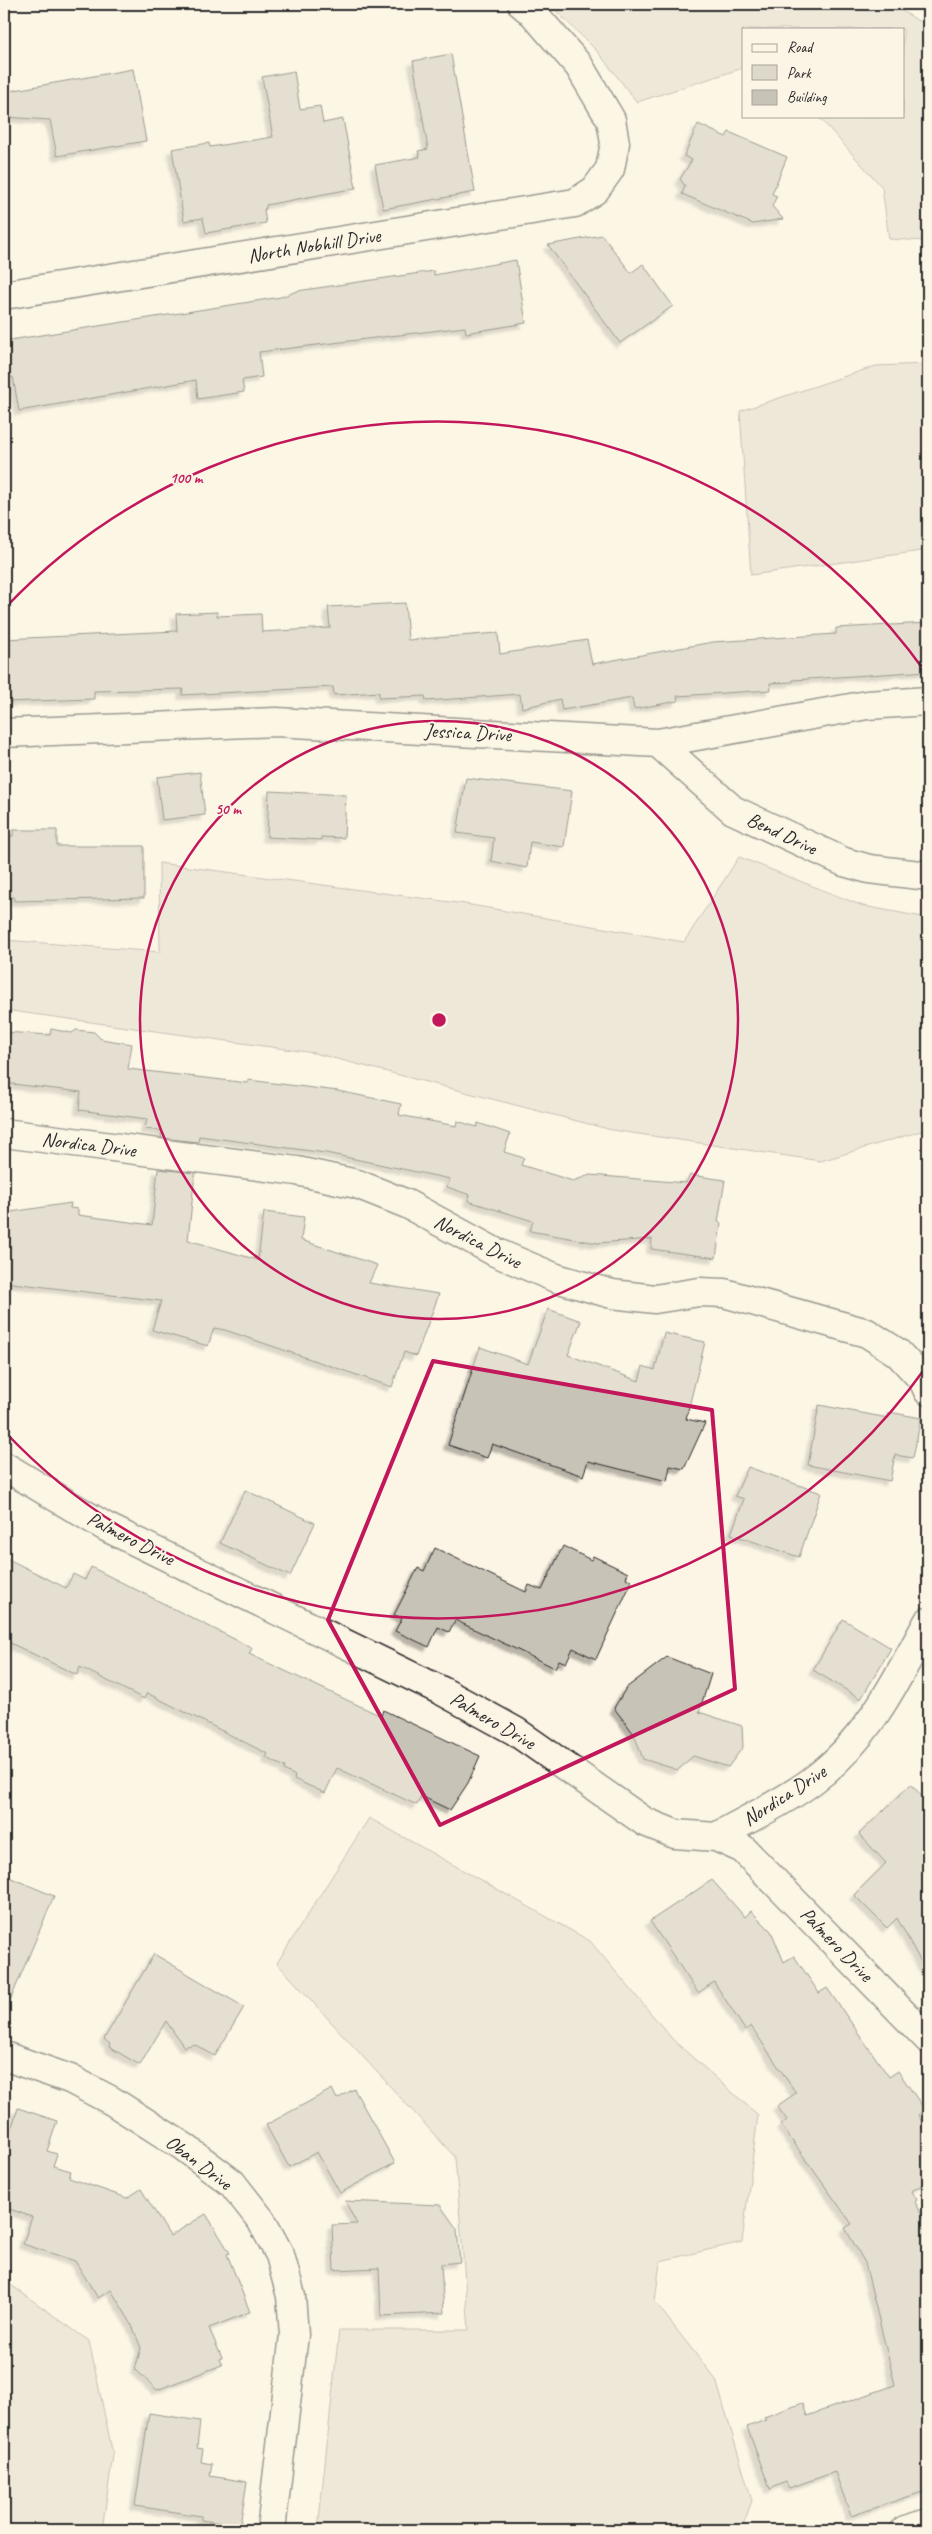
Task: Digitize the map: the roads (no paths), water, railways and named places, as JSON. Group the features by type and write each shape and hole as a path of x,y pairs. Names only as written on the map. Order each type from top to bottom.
{"street":[{"name":"North Nobhill Drive","path":"4,295 574,203 595,190 610,169 615,143 611,120 579,66 534,14 522,4"},
{"name":"Jessica Drive","path":"4,733 276,722 658,743 867,705 928,701"},
{"name":"Bend Drive","path":"658,743 733,810 844,862 869,869 928,876"},
{"name":"Nordica Drive","path":"4,1133 297,1172 357,1184 407,1204 496,1252 556,1278 612,1294 654,1299 698,1292 724,1293 867,1333 898,1353 923,1380 928,1390"},
{"name":"Palmero Drive","path":"4,1466 106,1527 442,1691 515,1731 646,1822 675,1834 716,1838 743,1849 928,2038"},
{"name":"Nordica Drive","path":"716,1838 812,1782 847,1750 880,1710 928,1622"},
{"name":"Oban Drive","path":"4,2056 70,2079 112,2101 184,2147 232,2184 261,2220 280,2255 289,2288 294,2335 271,2530"},
{"path":"906,2530 928,2523"}]}
